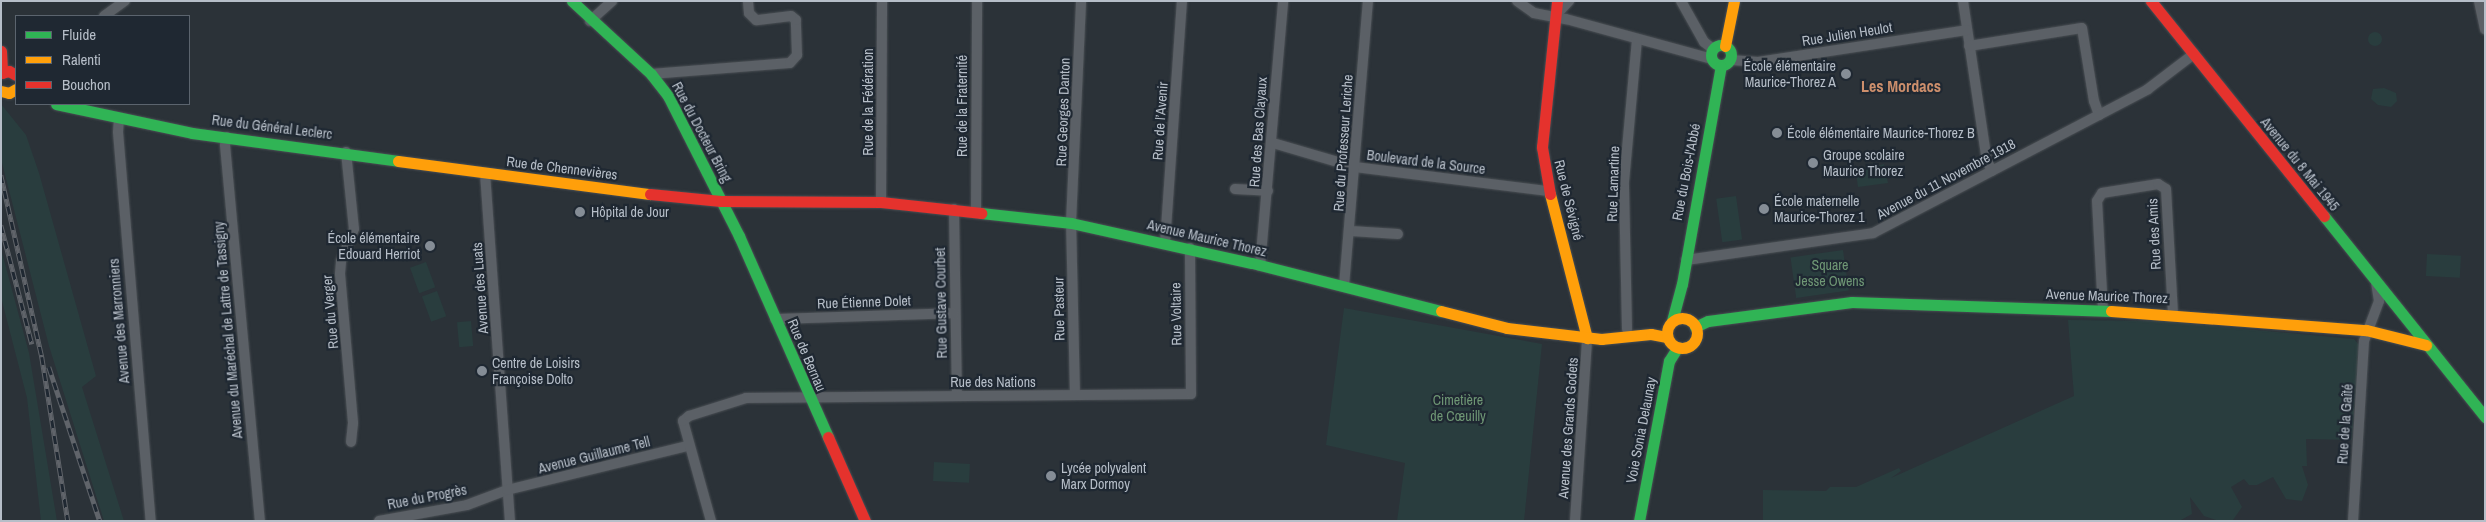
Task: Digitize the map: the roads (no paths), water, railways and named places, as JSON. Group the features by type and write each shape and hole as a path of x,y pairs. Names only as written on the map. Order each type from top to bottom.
{"main road":[{"name":"Rue du Docteur Bring","path":"572,1 590,21 652,74 668,96 719,198"},
{"name":"Rue de Sévigné","path":"1557,1 1542,147 1549,191 1587,338"},
{"path":"1719,58 1730,50 1726,46 1734,1"},
{"name":"Avenue du 8 Mai 1945","path":"2151,1 2426,345"},
{"path":"2,53 8,73"},
{"name":"Rue du Bois-l'Abbé","path":"1676,321 1719,58"},
{"name":"Rue du Général Leclerc","path":"60,105 119,118 227,136 485,173"},
{"name":"Rue de Chennevières","path":"485,173 635,192 719,198"},
{"name":"Avenue Maurice Thorez","path":"719,198 881,202 1071,223 1190,248 1507,328 1587,338 1651,334 1667,337"},
{"name":"Rue de Bernau","path":"719,198 865,521"},
{"name":"Avenue Maurice Thorez","path":"1695,327 1708,321 1852,302 2173,313 2366,330 2426,345"},
{"name":"Avenue Maurice Thorez","path":"1587,338 1599,333 1676,321"},
{"path":"1676,321 1695,327 1695,340 1690,346 1677,348 1667,337 1676,321"},
{"path":"2426,345 2485,417"},
{"name":"Voie Sonia Delaunay","path":"1639,521 1669,361 1677,348"}],"street":[{"path":"105,15 125,1"},
{"path":"590,21 612,1"},
{"path":"652,74 790,62 797,55 796,20 791,16 756,20 750,14 748,1"},
{"name":"Rue de la Fédération","path":"881,202 882,1"},
{"name":"Rue de la Fraternité","path":"976,212 977,1"},
{"name":"Rue Georges Danton","path":"1071,223 1081,1"},
{"name":"Rue de l’Avenir","path":"1165,243 1182,1"},
{"name":"Rue des Bas Clayaux","path":"1260,266 1273,143 1283,1"},
{"name":"Rue du Professeur Leriche","path":"1344,286 1351,231 1368,1"},
{"path":"1517,1 1534,13 1554,17 1569,1"},
{"path":"1681,1 1704,42 1719,58"},
{"path":"1963,1 1987,161 1992,171"},
{"path":"2479,1 2485,29"},
{"name":"Rue Julien Heulot","path":"1554,17 1637,40 1719,58 1758,62 1967,30"},
{"path":"1970,46 2082,28 2094,101 2099,115"},
{"name":"Rue Lamartine","path":"1627,329 1624,182 1637,40"},
{"name":"Avenue du 11 Novembre 1918","path":"1686,260 1874,233 2148,89 2194,54"},
{"name":"Avenue des Marronniers","path":"119,118 119,151 151,521"},
{"name":"Avenue du Maréchal de Lattre de Tassigny","path":"227,136 225,145 260,521"},
{"name":"Boulevard de la Source","path":"1273,143 1355,167 1549,191"},
{"name":"Rue du Verger","path":"346,152 354,229 341,262 340,274 353,423 351,442"},
{"name":"Avenue des Luats","path":"485,173 510,521"},
{"name":"Rue des Amis","path":"2103,311 2097,201 2102,192 2158,184 2166,189 2173,313"},
{"path":"1235,189 1268,191"},
{"name":"Rue Gustave Courbet","path":"954,210 954,313 957,396"},
{"name":"Rue Pasteur","path":"1071,223 1075,395"},
{"path":"1351,231 1398,234"},
{"name":"Rue Voltaire","path":"1190,248 1191,394"},
{"name":"Rue de la Gaîté","path":"2353,521 2366,330 2379,300 2376,281"},
{"name":"Rue Étienne Dolet","path":"775,319 954,313"},
{"name":"Avenue des Grands Godets","path":"1575,521 1587,338"},
{"name":"Rue des Nations","path":"688,446 682,424 689,416 746,398 1191,394"},
{"path":"688,446 711,521"},
{"name":"Avenue Guillaume Tell","path":"507,490 688,446"},
{"name":"Rue du Progrès","path":"379,521 410,518 467,505 507,490"}],"railway":[{"path":"1,175 42,357 68,521"},
{"path":"1,225 32,344"},
{"path":"49,367 100,521"}],"place":[{"name":"École élémentaire Maurice-Thorez A","path":"1846,74"},
{"name":"École élémentaire Maurice-Thorez B","path":"1777,133"},
{"name":"Groupe scolaire Maurice Thorez","path":"1813,163"},
{"name":"École maternelle Maurice-Thorez 1","path":"1764,209"},
{"name":"Hôpital de Jour","path":"580,212"},
{"name":"École élémentaire Edouard Herriot","path":"430,246"},
{"name":"Centre de Loisirs Françoise Dolto","path":"482,371"},
{"name":"Lycée polyvalent Marx Dormoy","path":"1051,476"}],"district":[{"name":"Les Mordacs","path":"1901,86"}],"park label":[{"name":"Square Jesse Owens","path":"1830,274"},
{"name":"Cimetière de Cœuilly","path":"1458,408"}]}
